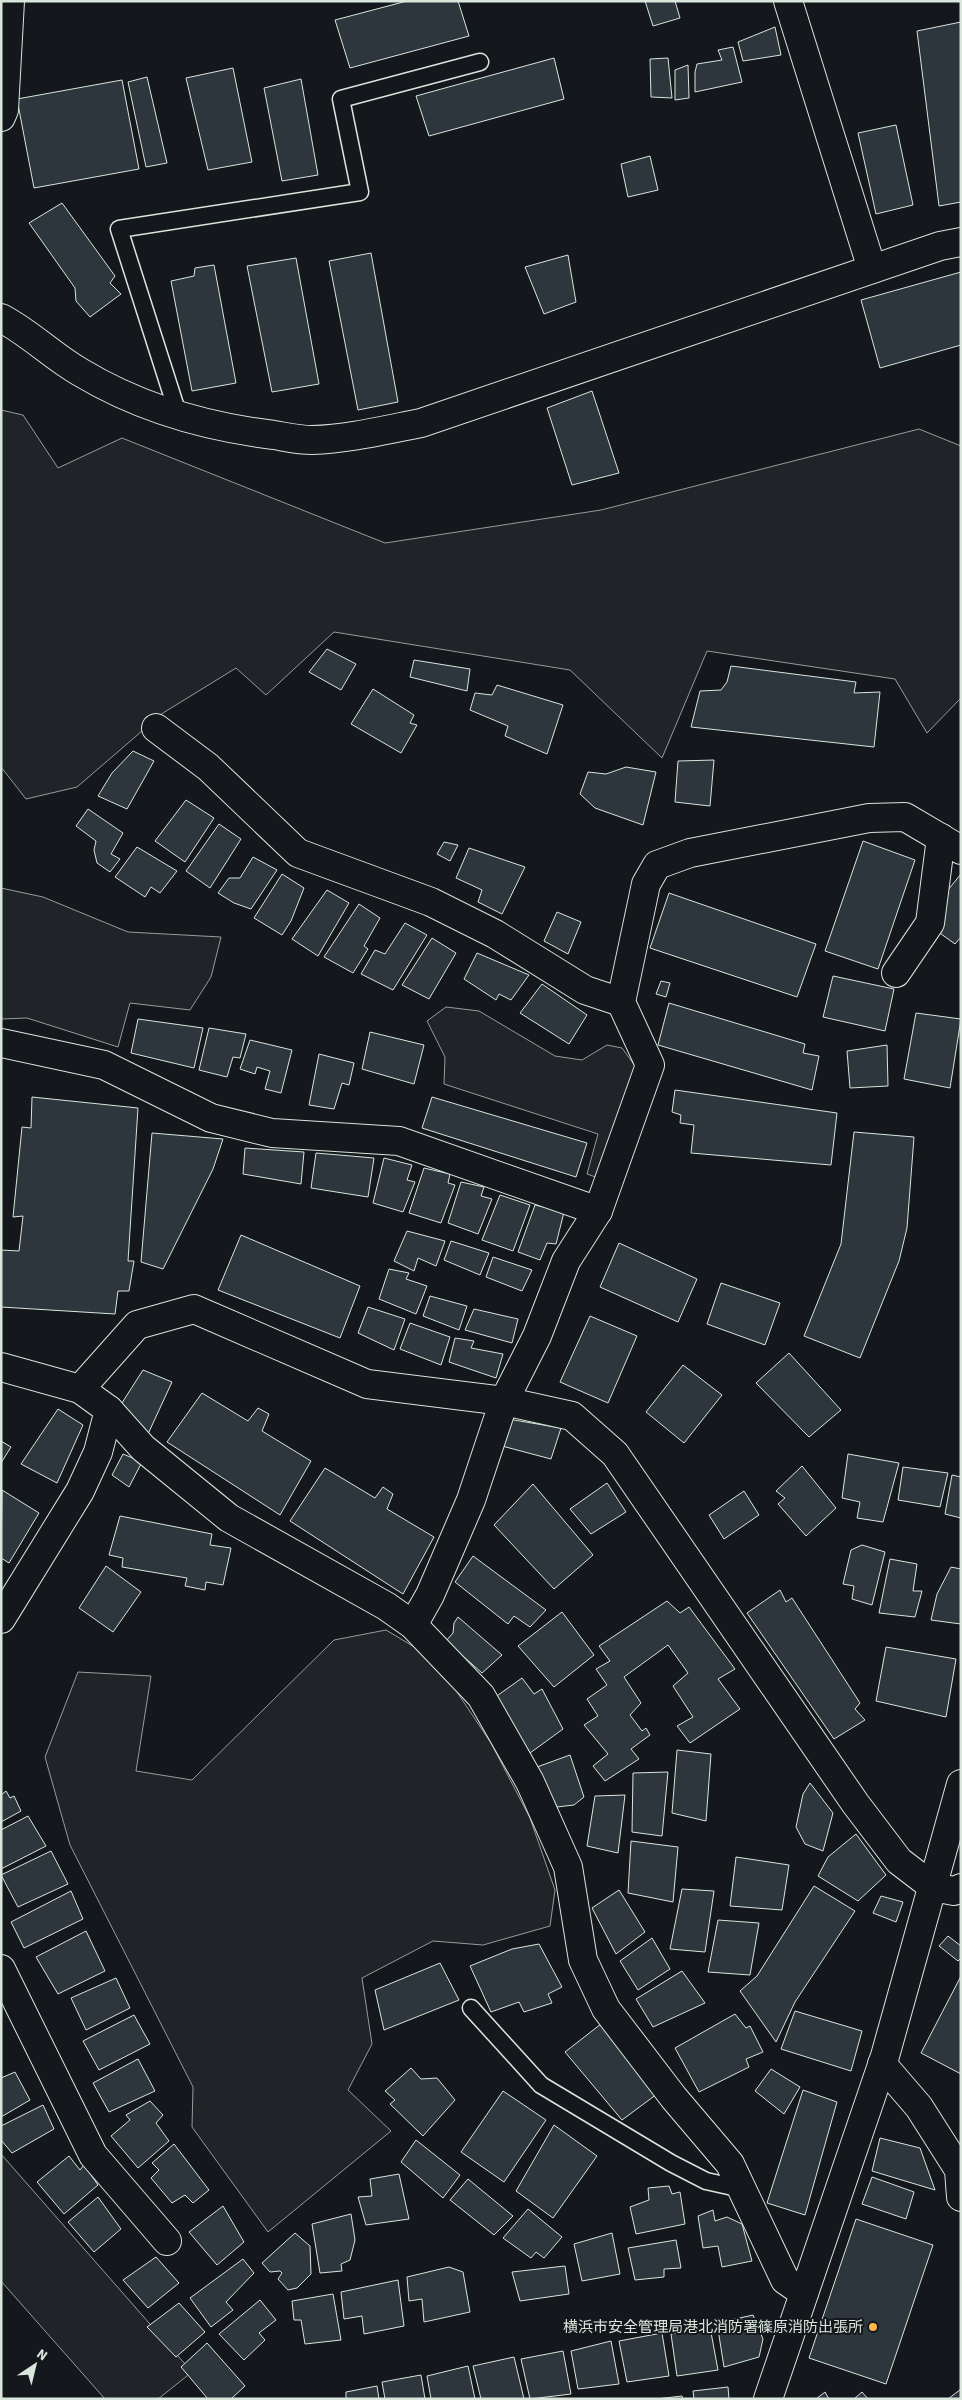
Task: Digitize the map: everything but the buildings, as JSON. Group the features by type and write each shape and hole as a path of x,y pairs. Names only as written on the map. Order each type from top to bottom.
{"street":[{"path":"1,117 4,110 10,1"},
{"path":"788,1 872,270"},
{"path":"1,318 20,328 78,371 127,397 178,414 256,433 310,440 363,435 420,423 940,246 961,242"},
{"path":"156,728 208,767 298,853 430,902 495,934 585,990 621,1002"},
{"path":"413,1625 430,1595 472,1500 504,1401 537,1336 566,1261 598,1210 650,1065 621,1002 646,884 657,865 690,853 869,818 905,816 951,844 930,923 896,973"},
{"path":"1,1043 104,1065 211,1118 272,1133 399,1141 598,1210"},
{"path":"80,1389 137,1325 194,1309 368,1384 504,1401 572,1416 615,1454 855,1803 899,1861 933,1887 954,1891 961,1888"},
{"path":"1,1368 80,1389 109,1410 143,1448 230,1518 386,1606 413,1625 481,1696 530,1782 568,1867 583,1960 606,2009 674,2098 730,2164 785,2280 804,2293"},
{"path":"1,1619 80,1491 98,1452 109,1410"},
{"path":"768,2399 882,2064 961,1784"},
{"path":"1,1969 93,2155 167,2241"},
{"path":"882,2064 919,2107 959,2170 961,2197"}],"lane":[{"path":"178,414 119,229 360,192 341,99 480,62"},
{"path":"470,2008 541,2085 671,2163 706,2181 742,2189"}],"shaded area":[{"path":"1,410 23,415 58,468 122,438 385,543 601,510 919,429 961,446 961,698 927,733 895,679 707,651 662,758 570,670 334,632 266,695 236,668 163,713 77,787 26,799 1,767"},
{"path":"1,888 43,897 128,932 221,937 211,977 190,1010 130,1003 118,1047 27,1018 1,1019"},
{"path":"446,1007 479,1011 555,1056 582,1060 607,1045 622,1048 638,1070 601,1179 587,1174 598,1134 444,1084 445,1057 427,1021"},
{"path":"386,1630 416,1648 447,1677 491,1743 530,1818 555,1890 550,1926 483,1945 433,1941 362,1978 372,2044 348,2090 391,2131 268,2232 192,2127 193,2087 70,1845 45,1757 78,1672 151,1676 136,1771 192,1780 334,1640"},
{"path":"1,2154 192,2372 158,2399 105,2399 1,2281"}],"place":[{"name":"横浜市安全管理局港北消防署篠原消防出張所","path":"873,2327"}]}
